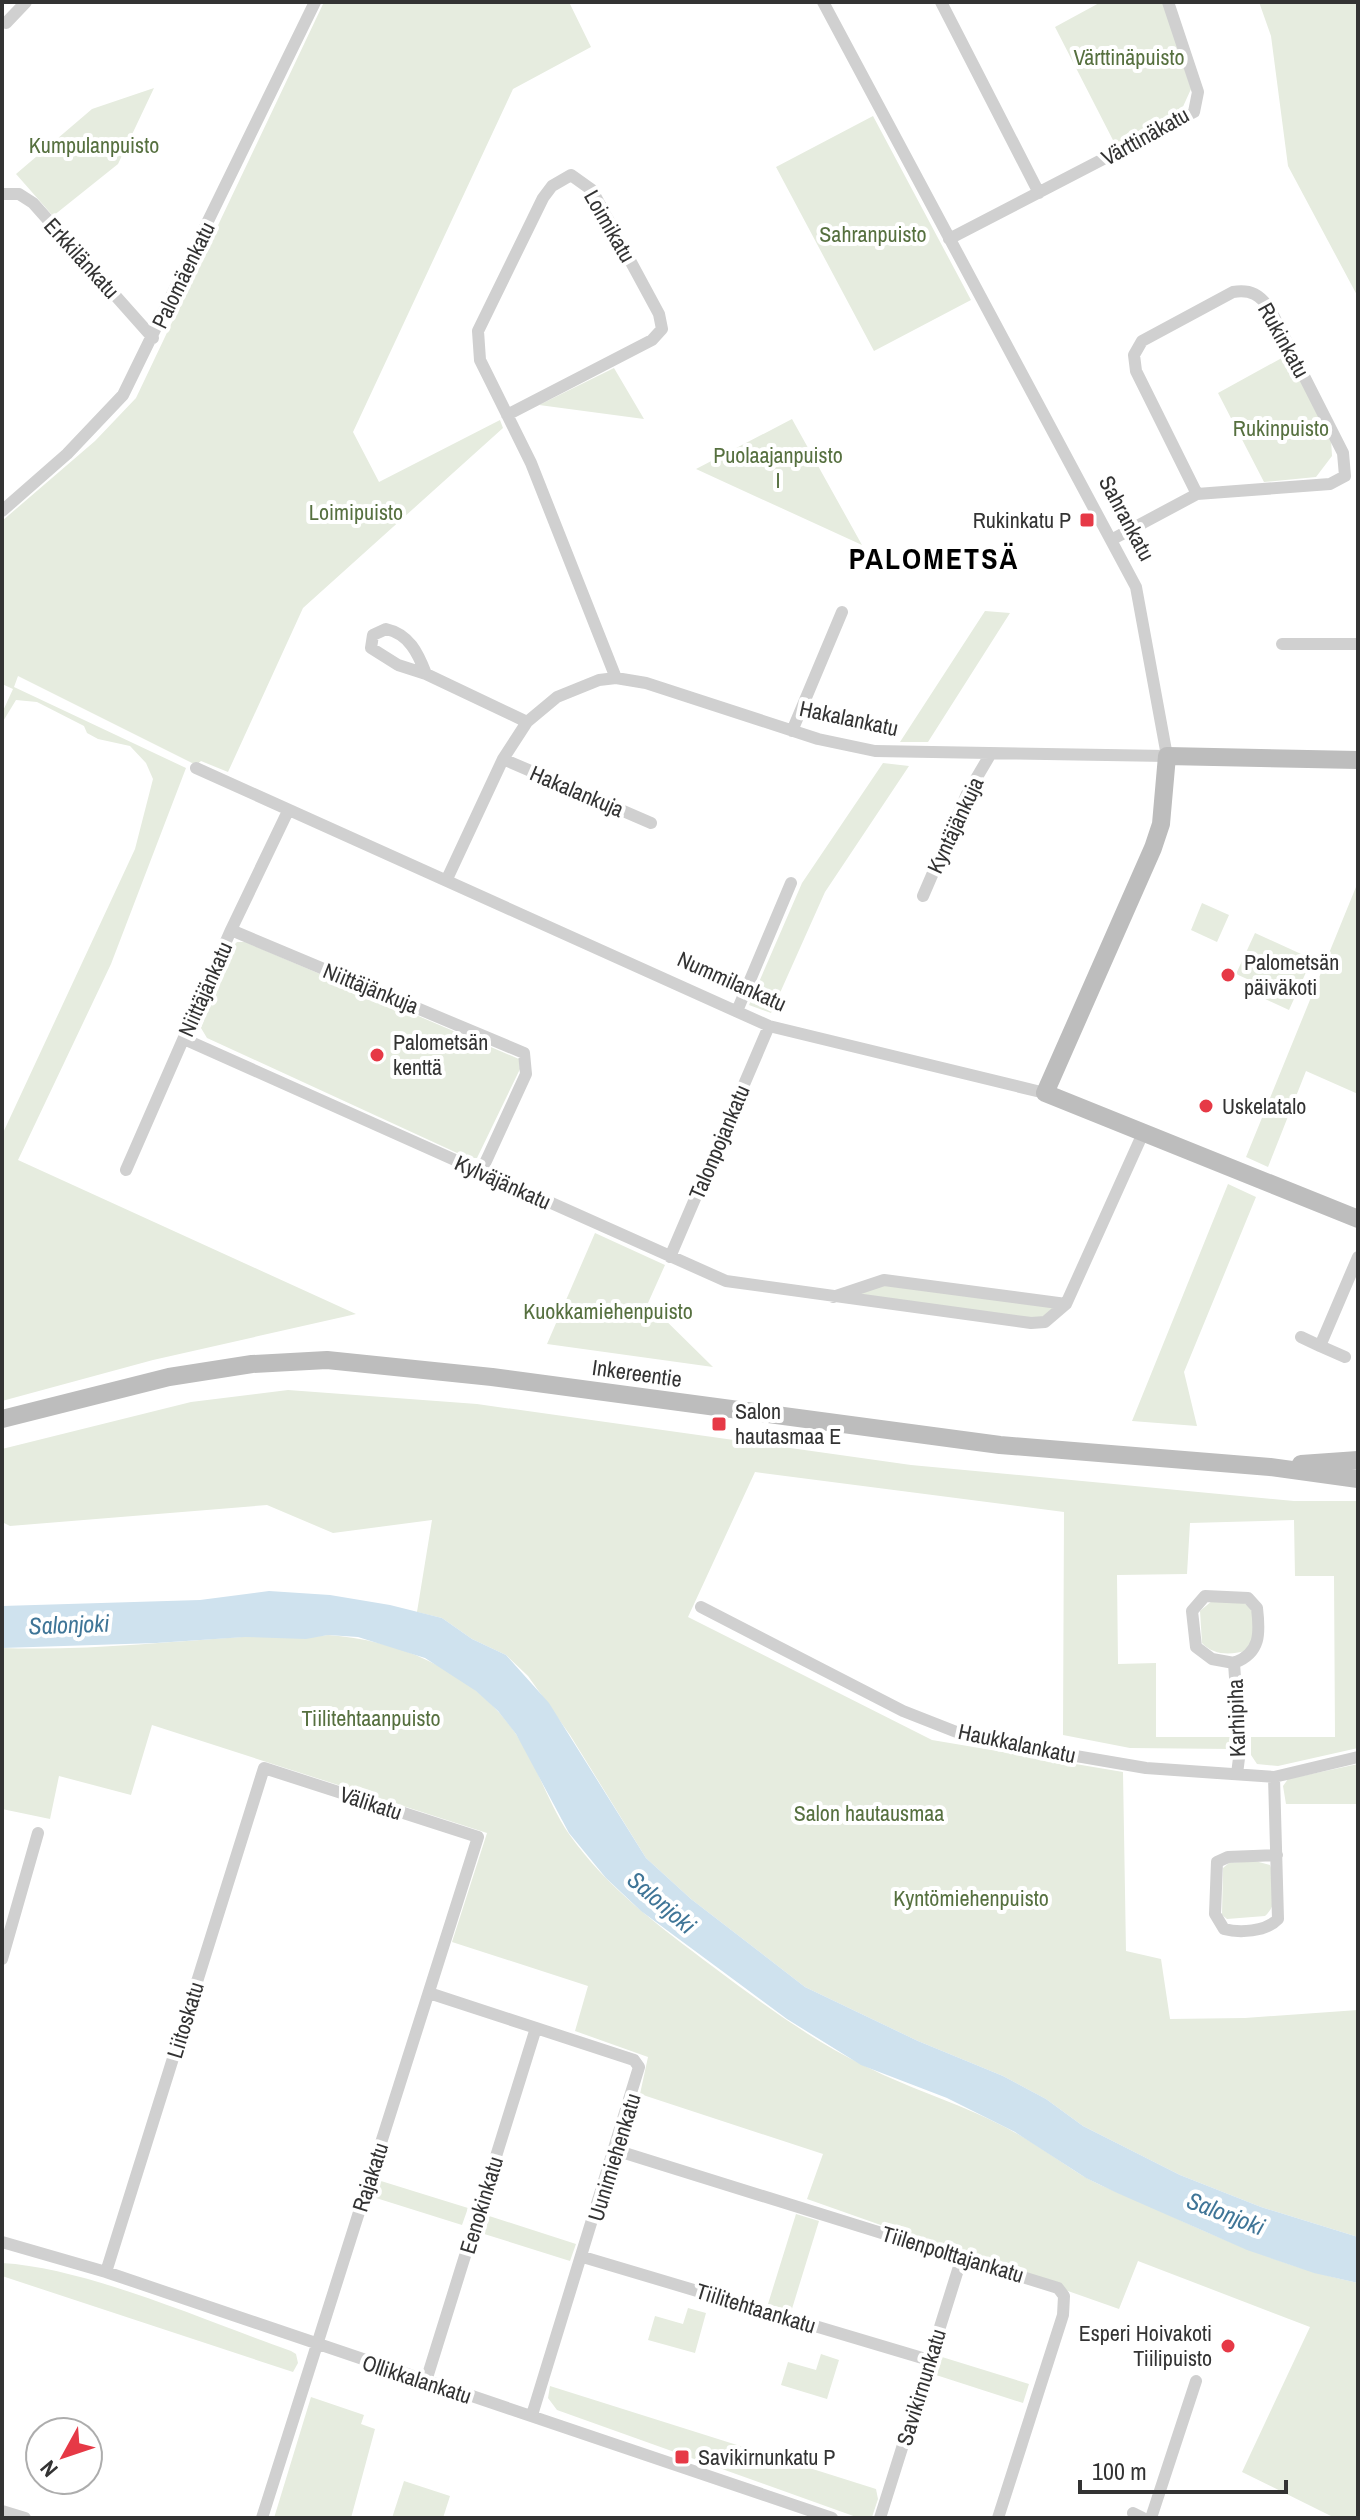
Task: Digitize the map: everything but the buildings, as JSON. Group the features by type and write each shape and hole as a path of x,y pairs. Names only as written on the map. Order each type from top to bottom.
{"street":[{"path":"6,23 26,2"},
{"name":"Palomäenkatu","path":"2,511 113,408 153,338 315,2"},
{"name":"Sahrankatu","path":"823,2 1111,540 1142,605 1167,756 1161,824 1045,1093"},
{"path":"941,2 1039,193"},
{"name":"Värttinäkatu","path":"949,239 1194,112 1198,92 1168,2"},
{"name":"Loimikatu","path":"507,415 652,340 662,329 659,314 592,190 571,175 552,186 543,198 478,331 480,360 507,415 531,463 616,678"},
{"name":"Erkkilänkatu","path":"2,194 19,194 33,203 153,338"},
{"name":"Rukinkatu","path":"1111,540 1197,494 1330,484 1345,476 1347,468 1343,453 1270,309 1256,294 1248,291 1233,292 1142,341 1134,355 1136,371 1197,494"},
{"path":"792,731 842,612"},
{"path":"426,674 413,647 401,634 386,629 371,638 375,653 527,722"},
{"path":"1282,644 1358,644"},
{"name":"Hakalankatu","path":"447,879 503,759 527,722 570,690 616,678 646,683 792,731 875,751 1358,760"},
{"name":"Kyntäjänkuja","path":"923,896 967,794 990,755"},
{"name":"Hakalankuja","path":"503,759 651,823"},
{"name":"Nummilankatu","path":"196,768 769,1026 1045,1093 1358,1219"},
{"name":"Niittäjänkatu","path":"126,1170 231,930 288,811"},
{"path":"737,1011 791,883"},
{"name":"Niittäjänkuja","path":"231,930 524,1053 526,1074 481,1172"},
{"name":"Talonpojankatu","path":"670,1257 769,1026"},
{"name":"Kylväjänkatu","path":"184,1039 726,1281 1031,1323 1045,1322 1066,1304"},
{"path":"1066,1304 1144,1131"},
{"path":"1320,1346 1358,1257"},
{"name":"Kylväjänkatu","path":"831,1297 884,1280 1066,1304"},
{"path":"1301,1337 1345,1357"},
{"name":"Inkereentie","path":"2,1419 169,1377 252,1364 327,1360 433,1370 1000,1445 1270,1467 1358,1479"},
{"name":"Inkereentie","path":"1270,1467 1358,1460"},
{"name":"Karhipiha","path":"1205,1596 1237,1596 1255,1603 1256,1648 1249,1657 1234,1663 1212,1659 1196,1647 1192,1611 1205,1596"},
{"name":"Haukkalankatu","path":"701,1607 840,1681 959,1733 1056,1754 1146,1768 1274,1777 1358,1757"},
{"name":"Karhipiha","path":"1234,1663 1240,1750 1237,1774"},
{"name":"Välikatu","path":"264,1768 478,1837"},
{"name":"Liitoskatu","path":"106,2272 264,1768"},
{"path":"1274,1777 1277,1855 1278,1919 1265,1928 1234,1932 1224,1929 1215,1914 1217,1862 1228,1857 1277,1855"},
{"path":"2,1959 38,1833"},
{"name":"Rajakatu","path":"262,2518 478,1837"},
{"name":"Uunimiehenkatu","path":"429,1993 634,2060 639,2067 532,2415"},
{"name":"Eenokinkatu","path":"426,2381 536,2028"},
{"name":"Tiilenpolttajankatu","path":"615,2150 1047,2282 1064,2296 1063,2315 998,2518"},
{"name":"Ollikkalankatu","path":"2,2242 106,2272 832,2518"},
{"name":"Tiilitehtaankatu","path":"583,2257 929,2360"},
{"name":"Savikirnunkatu","path":"880,2518 962,2257"},
{"path":"1151,2518 1196,2381"},
{"path":"2,2511 25,2518"}],"green space":[{"name":"Loimipuisto","path":"324,2 569,2 591,47 513,89 353,432 379,482 500,420 503,428 303,608 228,772 201,761 196,765 18,676 14,687 186,768 111,964 18,1160 356,1314 153,1360 2,1401 2,1135 135,849 153,779 146,763 130,746 98,739 87,733 84,726 37,702 16,700 2,723 2,713 13,689 2,684 2,521 95,441 136,398"},
{"name":"Värttinäpuisto","path":"1101,2 1163,2 1191,89 1181,111 1116,146 1055,27"},
{"path":"1259,2 1358,2 1358,297 1288,166 1271,36"},
{"name":"Kumpulanpuisto","path":"154,88 118,164 53,216 16,174 92,109"},
{"name":"Sahranpuisto","path":"873,116 971,300 874,351 776,167"},
{"name":"Rukinpuisto","path":"1289,354 1331,439 1332,456 1316,477 1264,482 1218,393"},
{"path":"614,368 644,419 539,405"},
{"name":"Puolaajanpuisto I","path":"792,419 862,545 696,469"},
{"path":"985,611 1010,613 928,742 900,742"},
{"path":"883,763 909,766 825,892 771,1013 749,1005 802,883"},
{"path":"1358,882 1358,1094 1306,1071 1268,1167 1246,1157"},
{"path":"1202,903 1229,915 1217,942 1191,930"},
{"path":"1255,933 1312,959 1289,1010 1263,998 1267,988 1236,974"},
{"path":"237,942 245,942 519,1059 520,1069 477,1158 468,1158 207,1038 201,1028 231,948"},
{"path":"1228,1184 1256,1197 1184,1372 1197,1426 1132,1421"},
{"name":"Kuokkamiehenpuisto","path":"595,1233 665,1265 648,1303 713,1367 547,1344"},
{"path":"868,1283 1066,1304 1045,1322 832,1297"},
{"name":"Kyntömiehenpuisto","path":"288,1390 477,1404 911,1465 1294,1501 1358,1501 1358,1748 1278,1766 1257,1764 1251,1755 1251,1737 1335,1737 1334,1576 1295,1576 1294,1520 1190,1523 1187,1574 1117,1575 1118,1664 1156,1663 1156,1737 1232,1737 1232,1749 1130,1748 1063,1735 1064,1512 755,1472 688,1617 932,1740 1123,1772 1126,1951 1161,1959 1170,2019 1245,2018 1358,2010 1358,2237 1261,2207 1180,2175 1083,2126 1046,2099 1003,2076 918,2041 805,1987 691,1899 646,1858 570,1735 528,1676 506,1655 472,1639 442,1618 417,1612 432,1520 333,1533 267,1505 10,1526 2,1522 2,1449 191,1402"},
{"path":"1213,1600 1240,1602 1250,1609 1254,1627 1248,1650 1224,1653 1202,1643 1200,1611"},
{"name":"Tiilitehtaanpuisto","path":"328,1635 355,1638 408,1652 433,1663 479,1693 516,1734 569,1834 600,1872 673,1937 806,2032 884,2075 996,2122 1100,2185 1253,2251 1358,2283 1358,2518 1335,2518 1242,2472 1310,2327 1138,2261 1119,2309 807,2199 823,2154 640,2094 648,2057 575,2031 588,1986 452,1942 487,1833 152,1725 131,1795 59,1776 50,1819 2,1809 2,1648 92,1647"},
{"path":"1358,1764 1358,1804 1286,1804 1283,1786 1288,1779"},
{"path":"1255,1861 1270,1865 1275,1885 1273,1905 1265,1916 1227,1919 1222,1915 1223,1868 1229,1863"},
{"path":"381,2181 468,2208 462,2225 376,2198"},
{"path":"796,2214 819,2221 791,2312 768,2304"},
{"path":"486,2215 576,2244 570,2261 481,2233"},
{"path":"2,2263 72,2275 148,2298 291,2351 296,2354 298,2363 293,2372 2,2276"},
{"path":"688,2308 706,2313 695,2353 648,2340 655,2316 683,2324"},
{"path":"821,2354 839,2360 827,2399 781,2385 788,2362 816,2370"},
{"path":"942,2357 1029,2384 1023,2403 936,2375"},
{"path":"550,2386 876,2489 878,2499 872,2517 859,2518 557,2410 548,2398"},
{"path":"311,2397 364,2415 361,2424 375,2429 351,2518 274,2518"},
{"path":"404,2481 450,2496 443,2518 392,2518"}],"water":[{"name":"Salonjoki","path":"269,1591 330,1595 442,1618 472,1639 506,1655 549,1703 646,1858 691,1899 805,1987 918,2041 1003,2076 1046,2099 1083,2126 1180,2175 1261,2207 1358,2237 1358,2283 1314,2273 1247,2250 1115,2192 1086,2178 1015,2132 947,2098 861,2065 787,2019 641,1911 606,1878 569,1833 516,1734 498,1711 476,1691 425,1658 358,1637 328,1635 306,1639 245,1637 2,1648 2,1606 200,1600"}],"place":[{"name":"Rukinkatu P","path":"1087,520"},
{"name":"Palometsän päiväkoti","path":"1228,975"},
{"name":"Palometsän kenttä","path":"377,1055"},
{"name":"Uskelatalo","path":"1206,1106"},
{"name":"Salon hautasmaa E","path":"719,1424"},
{"name":"Esperi Hoivakoti Tiilipuisto","path":"1228,2346"},
{"name":"Savikirnunkatu P","path":"682,2457"}],"district":[{"name":"PALOMETSÄ","path":"934,558"}],"park label":[{"name":"Salon hautausmaa","path":"869,1813"}]}
